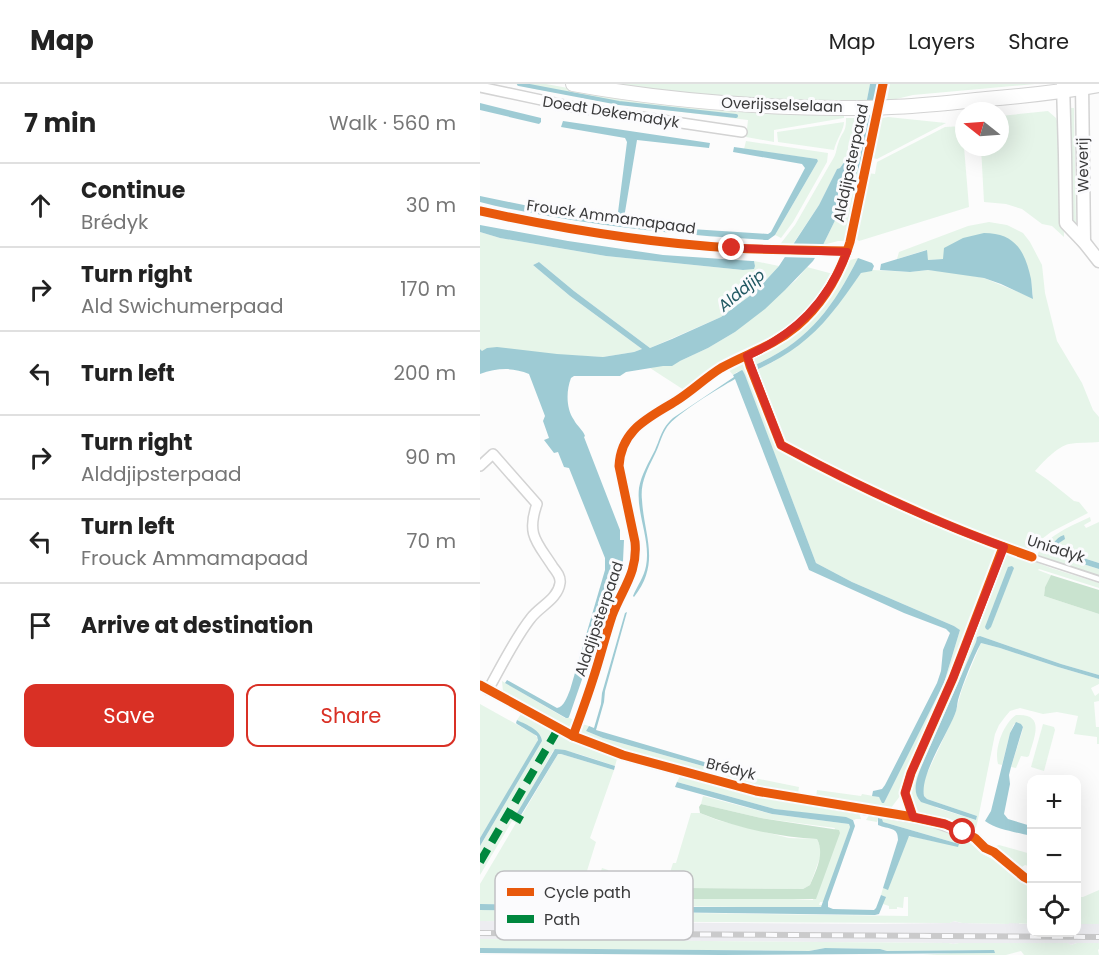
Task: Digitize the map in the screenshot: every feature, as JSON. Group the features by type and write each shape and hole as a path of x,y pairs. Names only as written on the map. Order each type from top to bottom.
{"main road":[{"name":"Overijsselselaan","path":"573,84 700,102 857,108 890,108 1099,85"}],"street":[{"name":"Weverij","path":"1082,86 1084,242"},
{"name":"Doedt Dekemadyk","path":"480,87 583,109 742,132"},
{"name":"Weverij","path":"1063,88 1066,223 1084,242"},
{"path":"1084,242 1099,261"},
{"path":"480,466 494,454 537,504 532,518 535,539 560,577 557,591 546,605 532,616 484,687"},
{"name":"Brédyk","path":"484,687 573,736 623,755 756,791 945,824 975,838 985,848"}],"lane":[{"name":"Uniadyk","path":"1032,557 1099,579"}],"shaded area":[{"path":"480,921 495,921 495,939 480,939"},
{"path":"953,921 1007,924 1007,922 1019,922 1019,924 1027,924 1027,937 1081,937 1081,924 1099,924 1099,943 1071,945 1067,943 597,940 693,940 693,923 877,924 950,923"}],"green space":[{"path":"515,84 546,84 601,94 844,115 844,118 774,130 774,142 746,137 748,120 632,106"},
{"path":"608,84 870,84 867,100 819,102 701,96"},
{"path":"890,84 1035,84 913,95 887,100"},
{"path":"1068,108 1074,108 1076,224 1070,220"},
{"path":"1048,111 1056,118 1062,135 1064,237 1052,226 1042,224 1022,209 1006,204 984,202 981,156 1009,156 1009,115"},
{"path":"846,118 863,118 859,141 837,169 819,205 793,244 783,244 778,247 795,225 834,157 845,128"},
{"path":"882,118 946,123 877,159 873,158"},
{"path":"844,122 834,150 778,142 777,132"},
{"path":"955,126 955,156 965,156 969,207 859,241 854,237 868,173 875,174 877,162 945,127"},
{"path":"746,141 828,153 827,162 793,222 781,238 775,235 818,161 817,159 744,149"},
{"path":"864,155 846,241 823,245 847,196"},
{"path":"989,222 1007,225 1023,233 1030,242 1042,265 1045,293 1057,341 1082,383 1093,410 1099,417 1099,442 1065,445 1050,455 1035,471 1074,501 1079,502 1088,513 1051,532 1028,552 978,535 899,501 783,443 755,370 773,362 818,328 861,273 873,270 910,272 928,270 957,273 984,278 1033,298 1031,280 944,259 928,260 926,250 897,259 899,252 968,226"},
{"path":"480,232 500,238 606,256 743,270 755,266 754,261 779,266 755,292 721,317 650,348 539,262 533,265 570,296 642,349 603,357 482,351 480,349"},
{"path":"858,258 839,292 818,321 791,345 753,368 750,358 781,341 808,319 830,293 846,261"},
{"path":"807,267 833,274 806,312 778,336 721,364 684,390 650,368 680,361 735,332 796,280"},
{"path":"745,360 778,446 855,487 995,547 998,553 937,713 909,772 903,792 891,808 816,797 817,790 879,797 884,803 944,683 960,630 852,582 816,563 743,371 733,375 727,368"},
{"path":"1090,517 1091,521 1084,525 1086,528 1099,522 1099,563 1058,550 1064,535 1051,554 1099,569 1099,576 1037,555 1053,537"},
{"path":"1007,551 1099,583 1099,588 1038,570 1051,575 1045,587 1044,596 1099,614 1099,675 980,636 976,640 925,758 916,791 937,808 976,820 977,816 927,799 923,788 924,780 955,714 962,689 981,643 1099,679 1099,684 1091,688 1095,696 1099,693 1099,701 1094,702 1096,727 1099,727 1099,744 1097,744 1097,737 1074,734 1078,716 1057,712 1043,714 1020,708 1010,711 995,734 977,824 972,830 943,819 913,812 906,794 955,679 1002,556"},
{"path":"1051,575 1099,590 1099,614 1044,596 1045,587"},
{"path":"502,681 565,718 568,717 575,721 574,724 568,728 503,692"},
{"path":"480,704 538,738 537,744 480,838"},
{"path":"521,714 553,731 555,735 561,735 617,759 615,766 574,753 553,751 518,813 522,815 558,754 614,770 590,838 596,842 587,871 495,871 495,904 480,904 480,884 516,823 512,821 480,875 480,846 542,741 538,733 517,720"},
{"path":"1016,715 1031,718 1036,728 1029,756 1021,756 1016,768 1011,767 1022,732 1021,724 1014,724 1002,765 998,764 997,751 1007,724"},
{"path":"582,724 589,726 586,731 603,738 710,768 707,774 594,740 581,734"},
{"path":"1043,724 1054,727 1055,730 1044,771 1031,767"},
{"path":"725,772 799,787 798,794 723,778"},
{"path":"680,776 762,797 859,813 861,819 854,820 775,809 677,782"},
{"path":"703,796 772,814 849,824 850,827 824,902 820,902 819,905 822,905 818,908 693,907 693,894 813,900 835,828 761,818 701,804"},
{"path":"701,804 761,818 839,830 840,833 816,899 693,899 693,888 803,889 810,885 820,856 817,839 757,831 700,813"},
{"path":"691,813 700,813 717,820 789,838 817,839 822,852 810,885 803,889 693,888 693,871 670,871 673,863 676,863"},
{"path":"869,815 929,825 969,842 981,853 1027,883 1027,924 954,921 950,923 693,922 693,913 908,916 908,897 904,897 903,908 889,909 889,906 883,904 885,897 881,895 883,888 888,889 908,837 959,844 878,819 877,822 866,820"},
{"path":"999,845 1027,853 1027,866 1022,867 993,847"},
{"path":"1099,890 1099,924 1081,924 1081,897"},
{"path":"480,910 495,910 495,921 480,921"},
{"path":"480,939 1068,943 1071,945 1099,943 1099,955 1024,955 1021,951 1006,955 923,955 994,950 887,951 825,948 809,951 480,948"}],"water":[{"path":"870,84 879,84 864,155 823,245 813,261 785,290 735,332 672,366 626,372 620,376 574,376 571,378 568,388 569,411 585,436 620,530 620,540 624,540 623,561 569,717 566,718 505,683 507,680 557,708 563,704 570,690 605,570 605,558 569,468 564,467 558,452 554,453 544,440 549,438 543,421 545,416 529,374 505,369 480,374 480,349 482,351 497,347 603,357 642,349 570,296 533,265 539,262 650,348 721,317 755,292 779,266 819,205 837,169 859,141"},
{"path":"480,103 541,118 541,122 539,124 480,110"},
{"path":"563,121 710,143 709,148 637,140 624,218 624,222 628,223 768,234 805,168 802,164 733,152 734,147 817,159 818,161 775,235 768,240 603,225 480,202 480,196 573,215 617,220 627,142 625,138 561,127"},
{"path":"480,225 663,255 754,261 755,266 754,269 743,270 606,256 500,238 480,232"},
{"path":"984,233 1004,236 1022,252 1029,269 1033,299 984,278 928,270 910,272 880,270 881,264 927,250 928,260 943,259 944,248 963,238"},
{"path":"858,258 872,263 874,266 872,271 861,273 823,324 806,339 788,353 758,369 757,364 791,345 818,321 839,292"},
{"path":"742,370 816,563 852,582 960,630 944,683 884,803 879,797 872,796 873,791 882,789 885,785 937,683 943,650 950,633 946,629 904,613 809,570 735,379 679,415 663,434 643,483 643,513 649,561 642,585 633,596 644,574 647,556 639,488 643,473 662,433 673,418"},
{"path":"1064,535 1065,539 1059,543 1058,550 1099,563 1099,569 1051,554 1054,543"},
{"path":"1008,567 1014,568 988,630 985,627"},
{"path":"627,612 596,730 711,764 710,768 603,738 586,731 589,726 594,728 602,693"},
{"path":"980,636 1099,675 1099,679 981,643 963,686 955,714 930,766 924,787 924,796 927,799 977,816 976,820 921,802 916,786 918,774 977,637"},
{"path":"517,720 536,731 542,741 480,846 480,838 538,740 537,736 517,724"},
{"path":"1016,722 1023,727 1009,775 1010,784 1004,814 1008,819 1027,825 1027,835 1001,829 985,821 991,811 1010,733"},
{"path":"555,749 615,766 614,770 558,754 521,815 517,813"},
{"path":"677,782 775,809 846,817 853,820 855,826 828,907 874,910 881,895 886,897 879,914 693,913 693,907 821,907 850,827 849,824 772,814 675,787"},
{"path":"878,818 883,822 959,844 958,847 909,836 888,890 883,888 898,836 895,830 878,825"},
{"path":"480,904 495,904 495,910 480,910"},
{"path":"480,948 809,951 825,948 887,951 994,950 995,953 721,955 480,953"}],"pier":[{"path":"788,246 825,247 818,258 780,257"}],"waterway":[{"path":"519,84 619,103 736,116"}],"railway":[{"path":"480,933 495,933"},
{"path":"693,934 1099,937"}],"marked path":[{"path":"480,862 558,729"},
{"path":"509,813 523,821"}],"cycle path":[{"name":"Alddjipsterpaad","path":"573,736 612,616 634,563 635,542 619,466 625,443 638,426 715,372 788,333 823,298 836,277 850,242 883,84"},
{"name":"Frouck Ammamapaad","path":"480,211 542,224 669,243 733,248 847,251"},
{"path":"747,356 781,445 904,506 1032,557"},
{"path":"913,817 905,793 911,773 953,678 1003,547"},
{"path":"480,685 573,736 623,755 756,791 945,824 975,838 1027,878"}],"route":[{"path":"732,248 847,252 834,281 809,315 786,334 747,356 781,445 898,504 1004,547 939,713 911,773 905,793 913,817 945,824 963,832"}],"water label":[{"name":"Alddjip","path":"741,290"}]}
